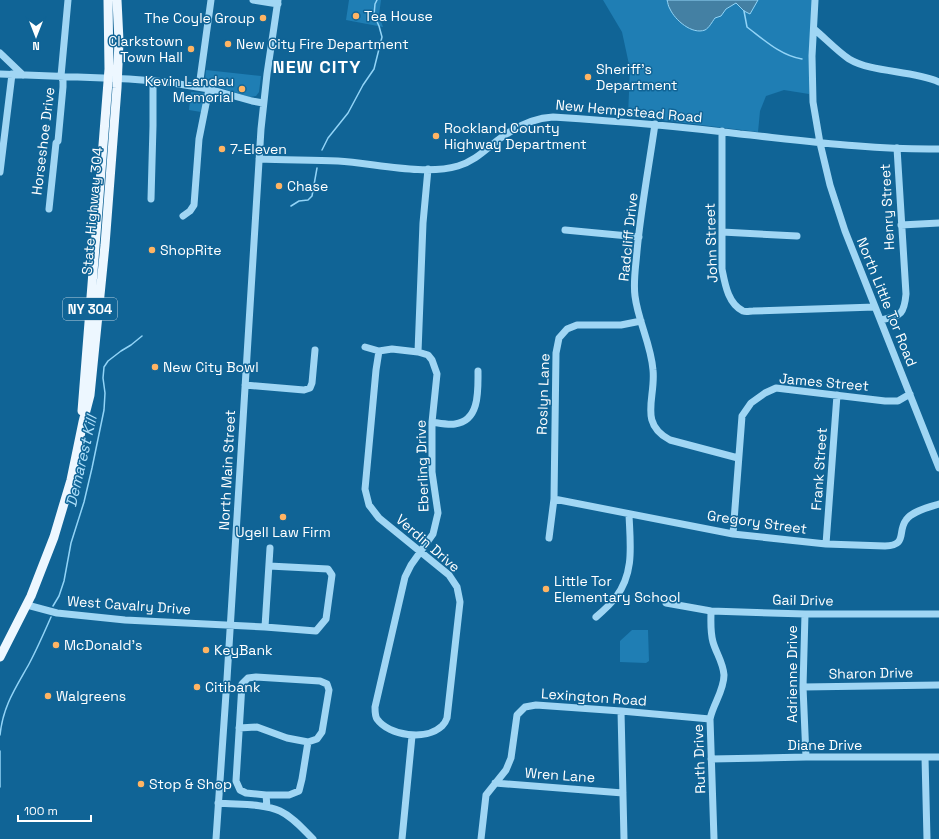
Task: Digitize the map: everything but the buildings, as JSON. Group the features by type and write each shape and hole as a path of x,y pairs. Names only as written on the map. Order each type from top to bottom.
{"main road":[{"name":"State Highway 304","path":"108,0 113,79"},
{"name":"State Highway 304","path":"0,656 27,605 60,520 75,461 82,422 90,395 105,245 113,79 118,46 117,0"}],"street":[{"name":"Horseshoe Drive","path":"49,209 64,87 61,76 68,0"},
{"path":"199,87 211,0"},
{"path":"252,0 278,2"},
{"name":"North Little Tor Road","path":"815,0 812,56 813,102 820,142 835,203 910,394 937,453 939,468"},
{"name":"North Main Street","path":"216,839 263,103 278,2"},
{"path":"814,29 849,59 860,64 927,77 939,82"},
{"path":"0,53 23,75"},
{"path":"0,74 153,81 209,89 263,103"},
{"path":"0,172 12,74"},
{"path":"151,199 153,81"},
{"path":"183,216 190,211 194,205 201,128 209,89"},
{"name":"New Hempstead Road","path":"259,159 338,161 428,169 457,166 472,160 499,139 523,124 553,116 655,124 820,142 897,148 939,149"},
{"name":"Radcliff Drive","path":"655,124 639,236 635,281 635,296 652,358 654,371 651,409 652,421 656,430 662,436 670,440 738,458"},
{"name":"John Street","path":"722,132 722,269 726,290 734,304 743,311 753,312 875,307"},
{"name":"Henry Street","path":"881,320 899,315 905,307 906,294 897,148"},
{"path":"365,347 379,351 392,350 418,352 423,223 428,169"},
{"path":"901,225 939,223"},
{"path":"565,230 639,236"},
{"path":"722,232 797,236"},
{"name":"Roslyn Lane","path":"549,538 554,499 556,353 559,338 567,329 577,325 621,325 641,321"},
{"path":"245,385 304,390 310,388 312,383 315,350"},
{"name":"Verdin Drive","path":"379,351 365,489 369,505 379,518 449,575 457,587 460,602 448,718 442,726 432,732 412,736"},
{"name":"Eberling Drive","path":"412,736 387,728 377,719 375,707 405,577 433,534 438,513 432,472 432,422 437,374 432,360 428,355 418,352"},
{"path":"432,422 455,424 465,420 473,410 478,399 478,371"},
{"name":"James Street","path":"733,534 742,416 751,403 765,393 776,388 885,401 898,401 910,394"},
{"name":"Frank Street","path":"826,544 837,396"},
{"name":"Gregory Street","path":"554,499 733,534 826,544 893,546 900,540 905,520 915,513 939,504"},
{"path":"596,618 616,597 629,573 631,558 629,514"},
{"path":"265,627 270,548"},
{"name":"West Cavalry Drive","path":"27,605 57,613 124,620 316,631 326,619 332,575 328,569 268,566"},
{"name":"Gail Drive","path":"666,603 711,610 805,614 939,614"},
{"name":"Ruth Drive","path":"711,610 710,631 721,660 724,674 722,688 712,710 710,719 714,839"},
{"name":"Adrienne Drive","path":"805,614 803,687 806,757"},
{"path":"239,728 256,727 287,738 308,742 317,739 322,732 330,690 327,684 320,681 256,677 248,678 242,684 239,728 236,782 240,790 246,793 289,795 299,791 308,742"},
{"name":"Sharon Drive","path":"803,687 939,685"},
{"name":"Lexington Road","path":"481,839 486,795 506,770 511,758 517,715 525,707 536,705 621,710 710,719"},
{"path":"621,710 624,839"},
{"path":"402,839 412,736"},
{"name":"Diane Drive","path":"711,759 939,757"},
{"path":"925,758 927,839"},
{"name":"Wren Lane","path":"495,783 623,793"},
{"path":"266,795 267,807"},
{"path":"218,803 267,807 279,810 289,816 313,839"}],"shaded area":[{"path":"349,0 381,0 379,15 383,27 346,20"},
{"path":"603,0 815,0 809,94 784,90 766,96 760,111 758,132 628,116 630,69 622,32"},
{"path":"667,0 758,0 750,14 744,11 736,3 726,9 721,16 715,18 705,30 700,31 684,26 672,13"},
{"path":"206,70 261,76 259,92 256,96 250,97 207,84 205,81"},
{"path":"191,92 204,93 201,112 189,110"},
{"path":"632,630 648,630 649,661 646,663 620,662 620,641"}],"waterway":[{"name":"Demarest Kill","path":"322,150 328,138 348,113 363,85 374,69 382,37 374,15 377,0"},
{"path":"744,11 747,27 780,51 802,59"},
{"name":"Demarest Kill","path":"291,206 299,201 308,200 312,196 317,168"},
{"name":"Demarest Kill","path":"53,606 59,596 64,581 71,543 84,502 92,468 104,410 104,367 108,361 142,336"},
{"name":"Demarest Kill","path":"0,735 4,715 10,698 32,658 51,617"},
{"name":"Demarest Kill","path":"0,751 0,787"}],"place":[{"name":"Tea House","path":"356,16"},
{"name":"The Coyle Group","path":"263,18"},
{"name":"New City Fire Department","path":"228,44"},
{"name":"Clarkstown Town Hall","path":"191,49"},
{"name":"Sheriff's Department","path":"588,77"},
{"name":"Kevin Landau Memorial","path":"242,89"},
{"name":"Rockland County Highway Department","path":"436,136"},
{"name":"7-Eleven","path":"222,149"},
{"name":"Chase","path":"279,186"},
{"name":"ShopRite","path":"152,250"},
{"name":"New City Bowl","path":"155,367"},
{"name":"Ugell Law Firm","path":"283,517"},
{"name":"Little Tor Elementary School","path":"546,589"},
{"name":"McDonald's","path":"56,645"},
{"name":"KeyBank","path":"206,650"},
{"name":"Citibank","path":"197,687"},
{"name":"Walgreens","path":"48,696"},
{"name":"Stop & Shop","path":"141,784"}],"district":[{"name":"NEW CITY","path":"317,66"}]}
